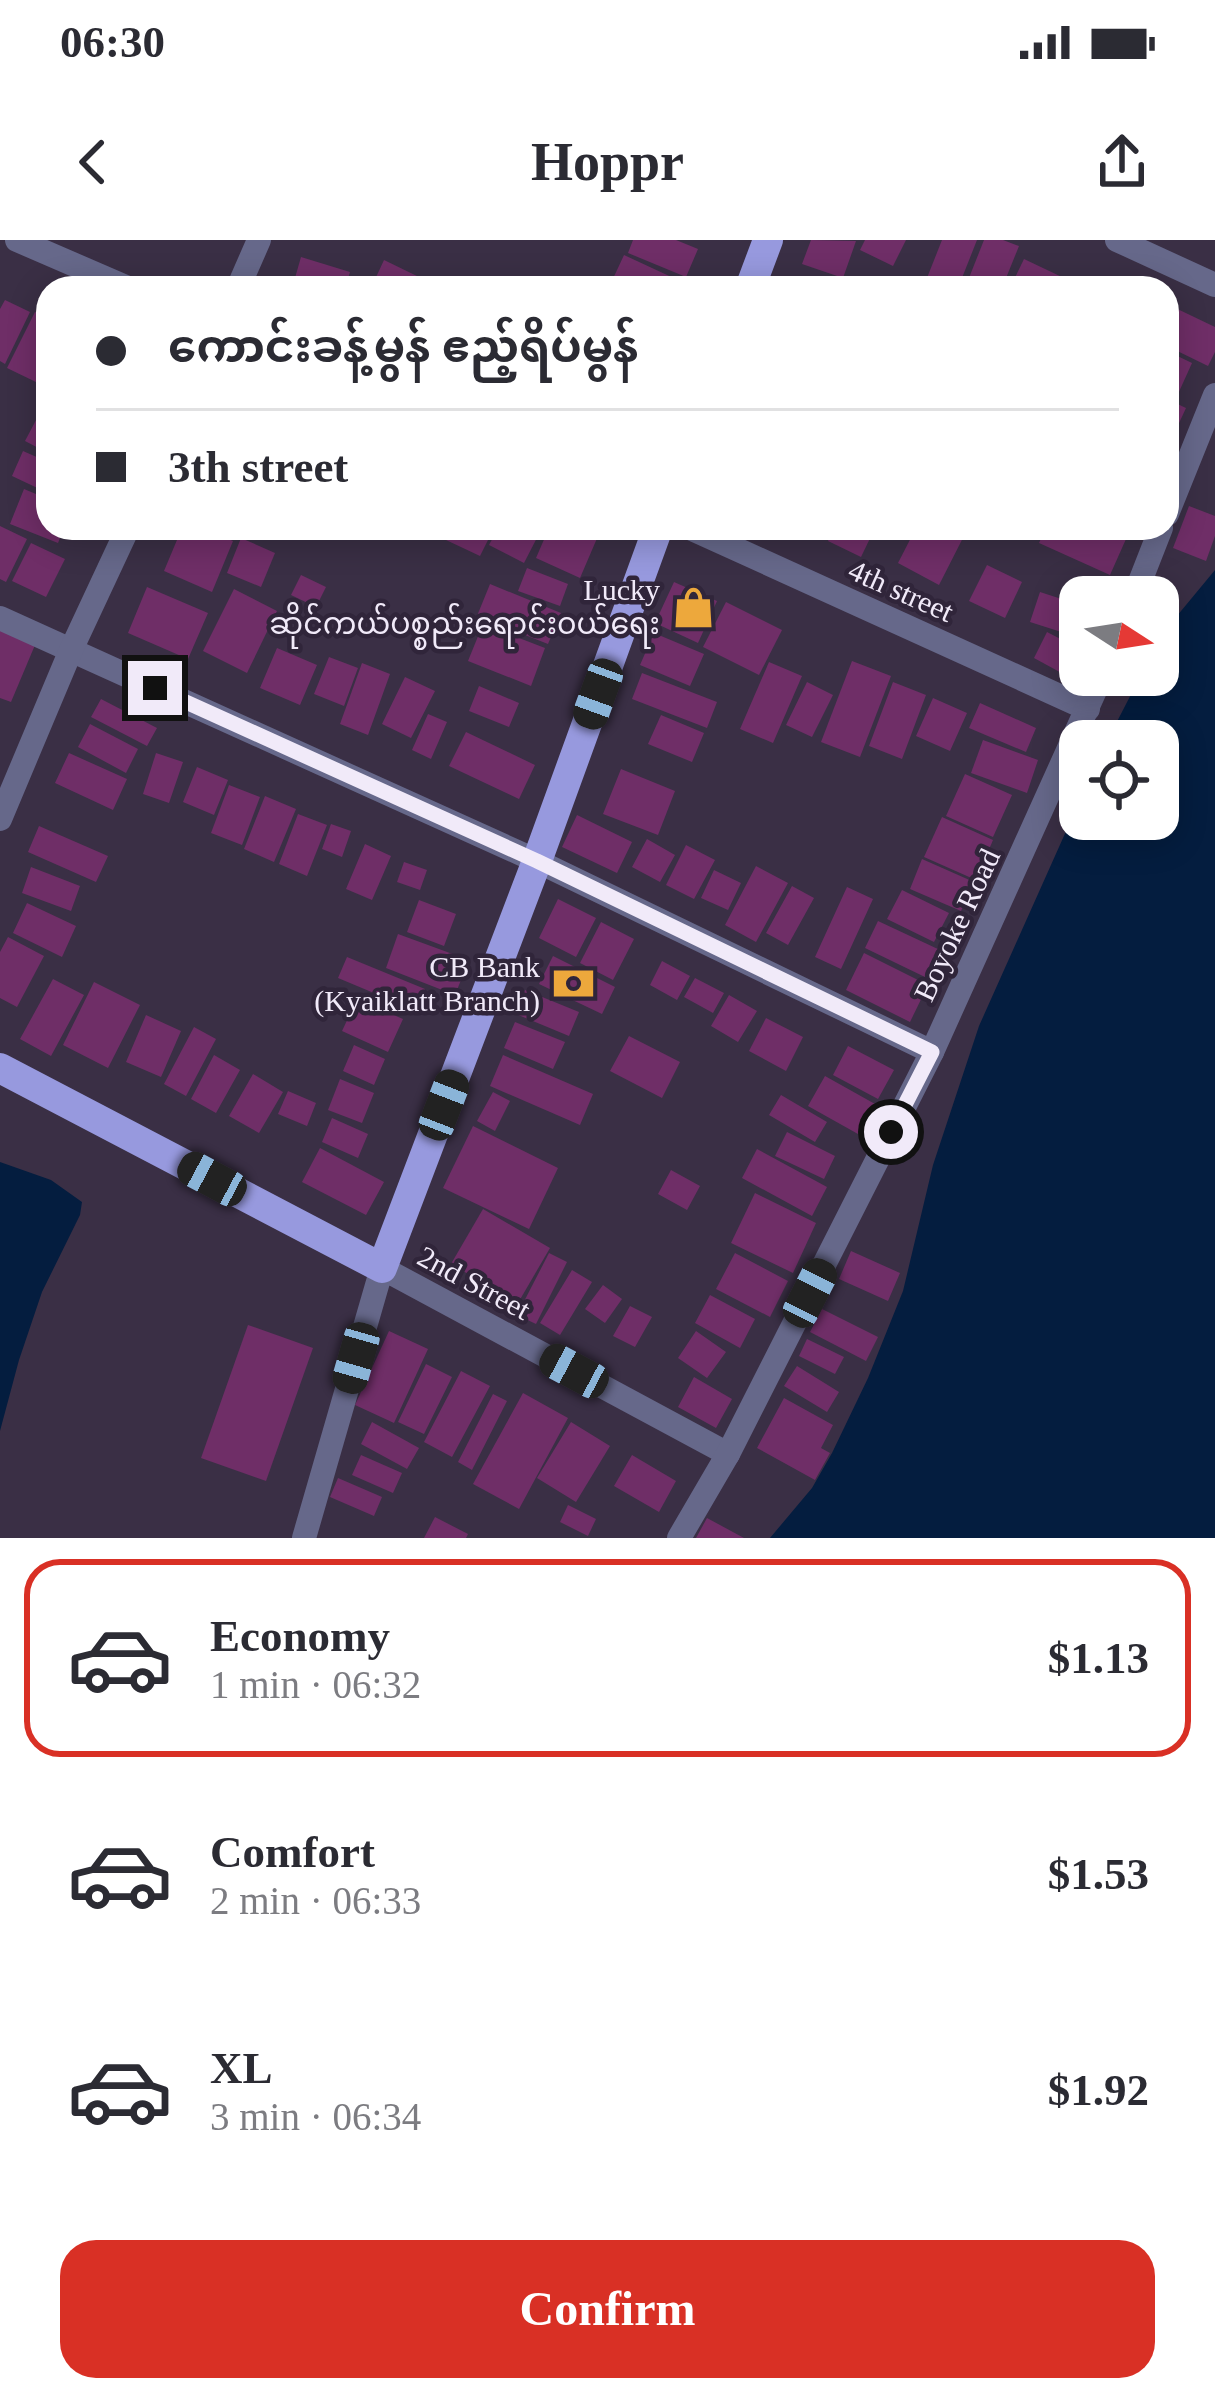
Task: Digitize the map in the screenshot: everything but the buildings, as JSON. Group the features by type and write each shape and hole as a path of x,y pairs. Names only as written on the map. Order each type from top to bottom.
{"main road":[{"path":"754,276 768,240"},
{"path":"0,1068 382,1268 654,540"}],"street":[{"path":"17,240 100,276"},
{"path":"243,276 259,240"},
{"path":"1117,240 1215,286"},
{"path":"1179,484 1215,395"},
{"path":"0,819 122,540"},
{"name":"4th street","path":"716,540 1088,709"},
{"path":"1142,576 1156,540"},
{"path":"0,618 537,861 932,1052"},
{"name":"Boyoke Road","path":"679,1538 728,1454 932,1052 1093,696"},
{"path":"304,1538 382,1268"},
{"name":"2nd Street","path":"382,1268 728,1454"}],"water":[{"path":"1215,570 1215,1538 770,1538 812,1488 868,1378 903,1291 933,1165 979,1026 1062,840 1179,840 1179,720 1118,720 1130,696 1179,696 1179,613"},
{"path":"0,1162 51,1180 82,1202 42,1292 0,1431"}],"place":[{"name":"Lucky ဆိုင်ကယ်ပစ္စည်းရောင်း၀ယ်ရေး","path":"694,607"},
{"name":"CB Bank (Kyaiklatt Branch)","path":"574,984"}],"route":[{"path":"155,688 537,861 932,1052 891,1132"}]}
